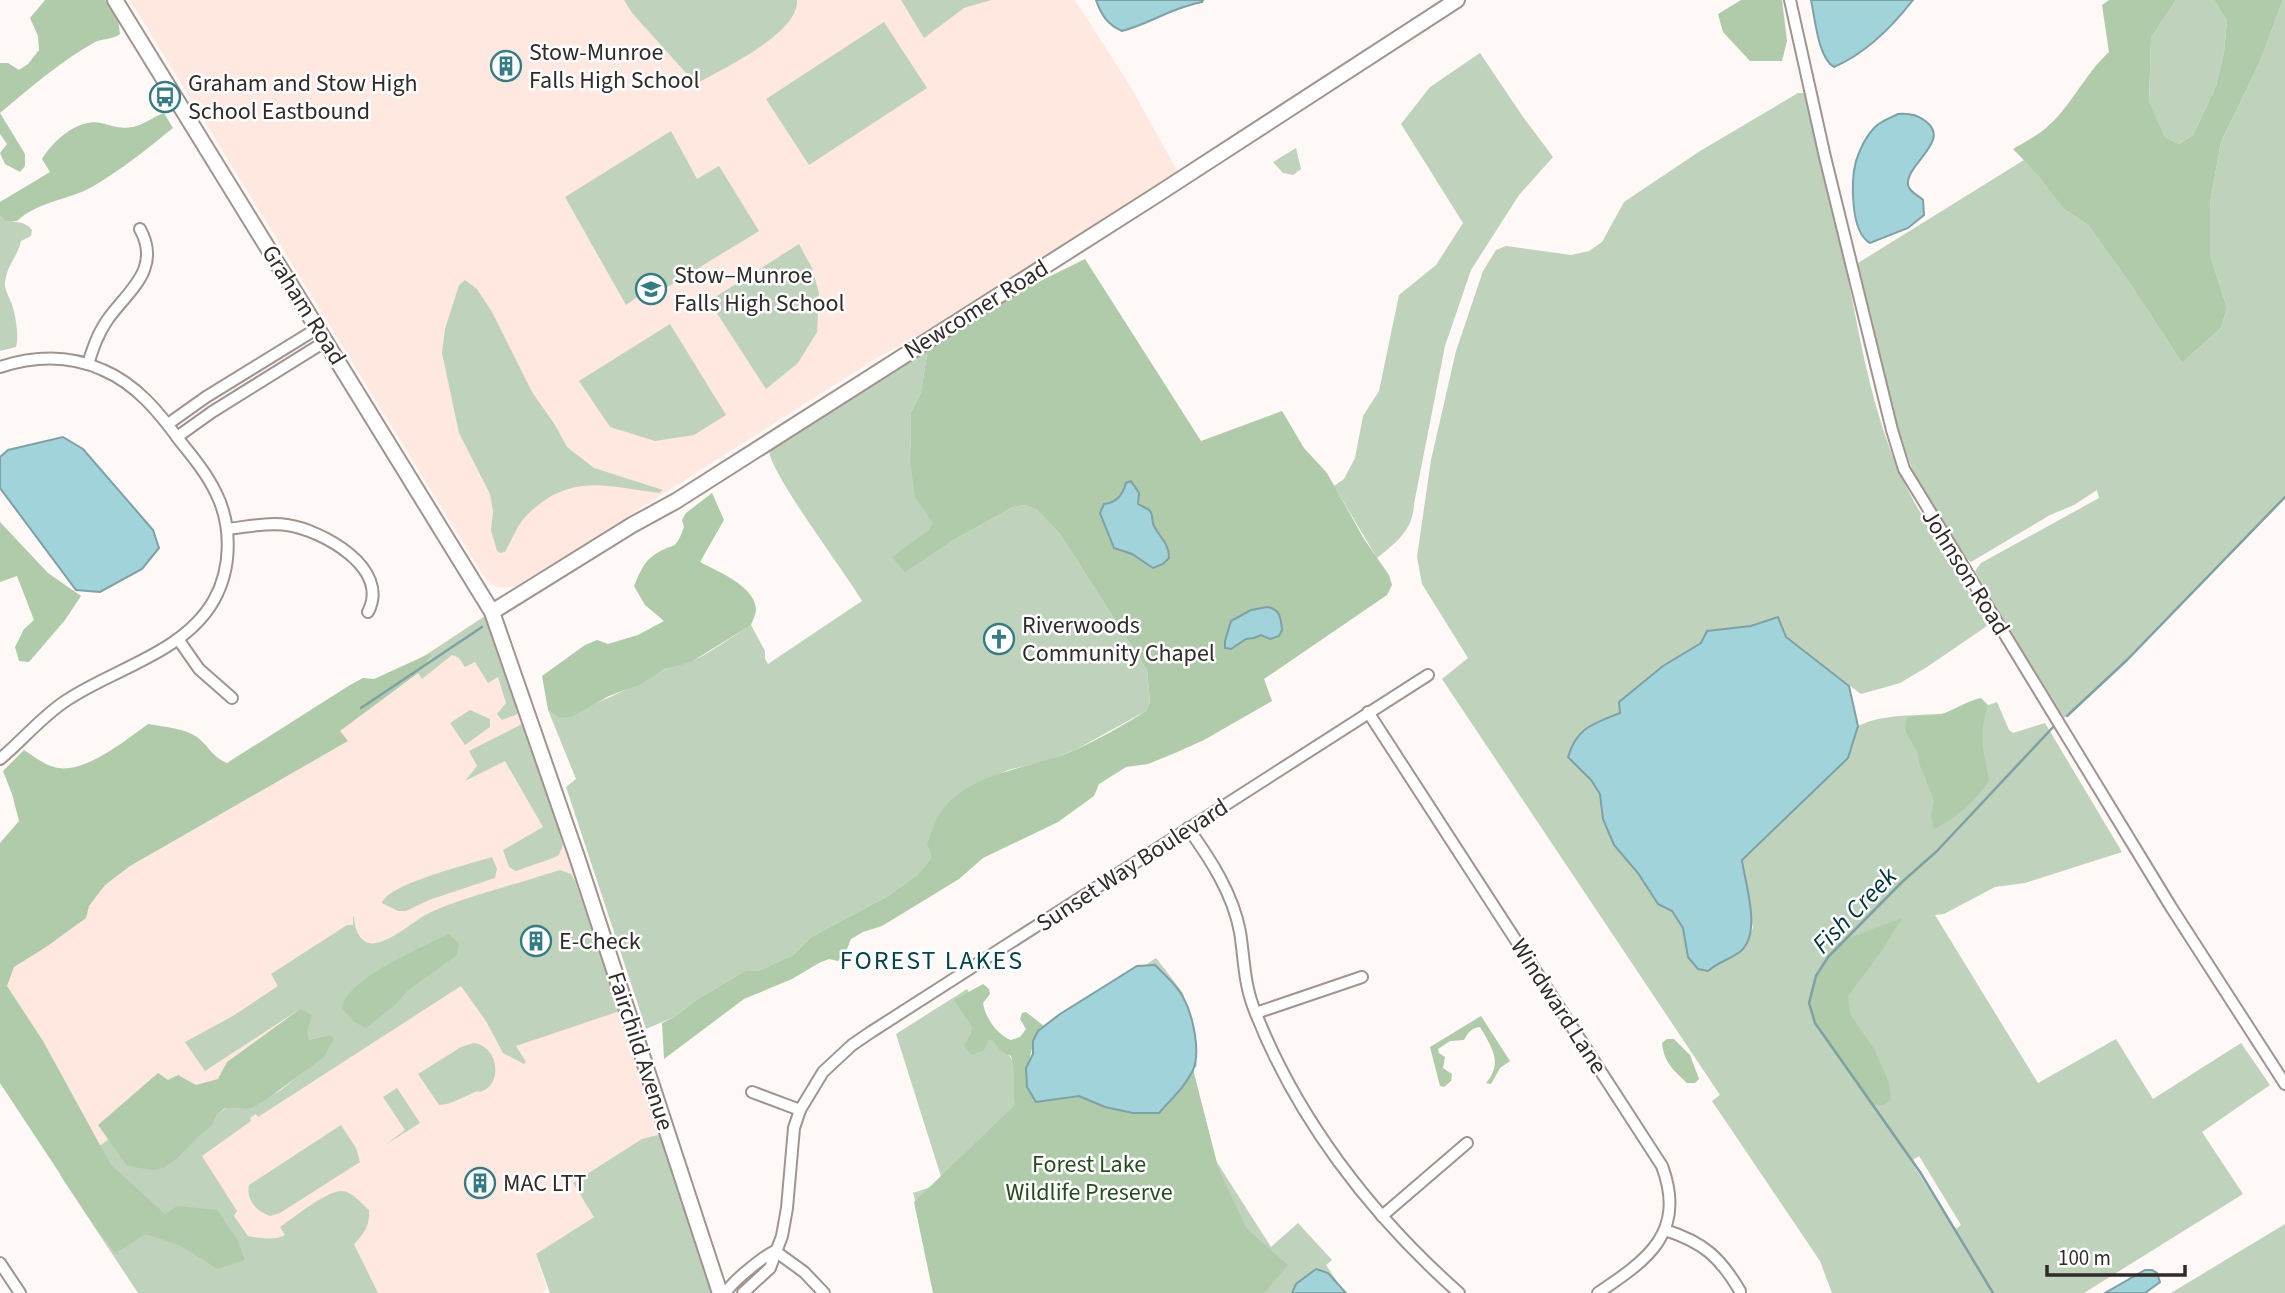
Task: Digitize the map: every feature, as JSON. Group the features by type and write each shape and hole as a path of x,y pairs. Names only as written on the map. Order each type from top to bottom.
{"main road":[{"name":"Graham Road","path":"115,0 492,612"},
{"name":"Newcomer Road","path":"492,612 676,500 1133,210 1457,0"},
{"name":"Fairchild Avenue","path":"492,612 577,857 720,1293"}],"street":[{"name":"Johnson Road","path":"1790,0 1870,342 1904,469 2177,917 2285,1084"},
{"path":"88,364 100,332 111,314 132,292 143,271 148,250 140,229"},
{"path":"168,424 220,388 318,328"},
{"path":"177,437 326,341"},
{"path":"0,367 43,358 88,364 104,370 130,386 168,424 216,492 227,529 226,567 217,594 200,619 178,639 62,703 0,759"},
{"path":"268,359 276,372"},
{"path":"220,388 229,401"},
{"path":"227,529 284,524 320,534 336,543 352,556 368,578 372,594 368,612"},
{"path":"178,639 199,669 232,698"},
{"name":"Sunset Way Boulevard","path":"743,1293 770,1268 785,1225 794,1128 800,1110 823,1072 852,1045 1427,675"},
{"name":"Windward Lane","path":"1368,712 1658,1158 1670,1190 1665,1230 1638,1266 1598,1293"},
{"path":"1188,828 1215,868 1231,899 1256,1013 1280,1064 1315,1126 1360,1192 1411,1249 1459,1293"},
{"path":"1256,1013 1362,977"},
{"path":"752,1092 800,1110"},
{"path":"1382,1216 1467,1143"},
{"path":"1665,1230 1693,1240 1710,1251 1729,1272 1740,1291"},
{"path":"726,1293 730,1285 742,1278 761,1257 775,1251 804,1272 824,1293"},
{"path":"0,1262 20,1293"}],"shaded area":[{"name":"Stow–Munroe Falls High School","path":"130,0 901,0 925,37 964,8 992,0 1075,0 1130,86 1179,174 920,336 880,356 573,551 515,586 501,588 491,584 483,575"},
{"path":"488,614 503,651 662,1134 595,1216 536,1254 547,1289 541,1293 157,1293 0,1047 0,929"}],"green space":[{"path":"45,0 105,0 117,12 120,34 95,42 70,58 0,113 0,63 8,63 19,70 28,64 39,50 38,36 30,18"},
{"path":"624,0 797,0 794,13 773,37 696,84 632,13"},
{"path":"901,0 992,0 964,8 924,38"},
{"path":"1741,0 1782,0 1787,41 1782,61 1750,61 1723,32 1718,14"},
{"path":"2109,0 2176,0 2151,38 2149,102 2165,137 2179,144 2193,135 2216,86 2224,52 2227,21 2214,0 2283,0 2259,64 2221,142 2210,203 2210,255 2227,308 2221,328 2182,363 2088,225 2064,209 2039,176 2013,149 2039,134 2055,120 2109,52 2102,5"},
{"path":"2176,0 2214,0 2227,21 2224,52 2216,86 2193,135 2179,144 2165,137 2149,103 2151,38"},
{"path":"2283,0 2285,497 2127,660 2063,719 1975,571 1981,563 2099,498 2097,490 1971,562 1962,555 1920,486 1909,461 1887,388 1858,263 2024,160 2043,179 2064,209 2088,225 2182,363 2221,328 2227,308 2210,255 2210,203 2221,142 2259,64"},
{"path":"884,22 927,88 809,165 766,99"},
{"path":"1480,53 1553,157 1519,195 1471,270 1445,346 1411,521 1397,541 1377,558 1334,486 1344,479 1355,458 1363,416 1379,391 1399,295 1436,265 1463,223 1401,124 1430,87"},
{"path":"1798,93 1805,93 1833,208 1865,363 1890,449 1923,517 1987,626 1900,683 1861,694 1785,637 1777,618 1751,626 1708,631 1701,642 1663,666 1619,702 1621,713 1594,724 1581,733 1568,757 1591,780 1600,794 1603,819 1658,904 1678,919 1684,932 1688,957 1718,962 1742,950 1753,928 1741,860 1848,758 1858,726 1887,717 1960,712 1997,702 2009,730 2013,733 2045,723 2122,852 2025,883 1995,887 1944,914 1935,915 2038,1083 2116,1039 2153,1099 2241,1043 2270,1085 2202,1132 2243,1194 2084,1293 1832,1293 1820,1261 1712,1101 1720,1095 1442,679 1468,658 1422,584 1417,557 1431,460 1456,351 1483,271 1496,250 1506,246 1571,255 1589,251 1602,242 1624,202 1700,151","holes":["1919,1156 1961,1225 1954,1230 1911,1161"]},
{"path":"0,113 25,154 25,166 20,172 5,164 0,153 7,144 0,134"},
{"path":"164,113 173,128 92,187 43,205 17,221 6,221 0,216 0,202 50,172 42,159 67,132 92,122 133,127"},
{"path":"671,131 697,179 719,166 759,231 651,297 646,291 626,305 565,197"},
{"path":"1296,148 1301,169 1293,175 1283,173 1273,162"},
{"path":"0,216 25,224 32,230 31,236 21,241 5,282 16,322 16,347 0,351"},
{"path":"799,244 812,268 819,293 817,332 798,363 766,389 709,301"},
{"path":"1085,259 1201,441 1282,411 1304,448 1327,473 1364,539 1389,575 1392,585 1387,595 1264,679 1272,701 1204,740 1148,764 1126,767 1099,784 1094,796 1058,822 983,858 959,879 882,926 851,939 845,954 838,961 829,959 819,963 792,979 744,999 664,1059 662,1023 745,971 758,971 793,955 811,937 888,896 917,875 930,860 931,853 927,845 938,818 952,800 966,789 1002,773 1075,750 1146,711 1150,702 1147,670 1060,534 1037,510 1025,505 1013,507 950,542 905,572 892,557 929,530 933,523 915,497 910,460 911,412 921,392 928,348 1008,297"},
{"path":"465,280 477,289 492,312 532,392 567,447 594,468 663,490 659,493 589,485 559,492 527,515 505,552 497,551 491,530 493,512 490,494 459,433 442,353 445,329 459,285"},
{"path":"670,324 726,415 694,435 655,441 610,427 579,381"},
{"path":"928,348 921,392 911,412 910,460 950,542 1013,507 1025,505 1037,510 1060,534 1147,670 1150,702 1146,711 1075,750 1008,770 963,792 931,853 930,860 917,875 888,896 811,937 793,955 758,971 745,971 693,1002 676,1016 646,1029 566,787 576,779 548,710 559,718 586,708 667,669 696,659 751,625 765,651 768,664 862,601 793,498 771,459 769,448"},
{"path":"712,493 724,520 700,562 734,580 749,593 756,609 751,625 691,662 665,669 641,684 609,696 571,717 559,718 548,710 542,676 585,645 597,640 608,644 638,635 664,621 645,605 634,586 649,559 679,540 684,527 682,520 686,513"},
{"path":"0,522 48,573 81,596 65,620 29,662 19,661 15,647 24,629 34,620 17,576 0,582"},
{"path":"485,616 510,674 520,713 502,720 497,714 506,703 498,677 488,683 475,662 465,667 459,658 452,655 422,679 418,673 431,658 431,654 423,657"},
{"path":"431,653 431,657 418,673 340,731 348,741 130,866 105,885 89,906 86,918 14,967 7,986 43,1041 111,1165 165,1214 177,1206 217,1210 238,1241 245,1260 218,1269 181,1246 146,1234 115,1253 0,1083 0,843 19,821 3,771 24,750 54,767 65,768 90,762 148,724 192,734 227,763 350,685 363,678 374,679"},
{"path":"1981,698 1988,705 1982,735 1989,780 1965,808 1934,829 1931,815 1934,800 1918,754 1905,730 1907,718 1942,714"},
{"path":"470,710 490,719 490,727 465,745 450,723"},
{"path":"526,722 563,845 559,855 516,871 509,867 503,850 543,827 505,761 465,781 477,766 469,751"},
{"path":"492,857 497,869 495,878 429,900 406,911 398,911 382,903 388,896 414,882"},
{"path":"560,870 571,874 575,881 620,1011 516,1046 526,1062 524,1064 503,1053 486,1021 461,986 258,1117 256,1114 250,1118 251,1121 202,1156 237,1211 234,1216 248,1236 281,1237 285,1235 280,1227 323,1198 340,1191 353,1195 369,1210 366,1228 354,1244 378,1293 138,1293 60,1175 109,1139 127,1166 135,1167 178,1158 199,1135 212,1126 217,1115 226,1108 250,1109 281,1090 308,1068 328,1035 309,1040 300,1009 205,1071 185,1042 233,1016 278,986 271,974 347,925 353,925 354,916 359,936 369,943 376,943 447,906"},
{"path":"1902,918 1848,996 1850,1014 1874,1049 1889,1083 1891,1100 1883,1105 1871,1105 1815,1023 1809,1003 1816,976 1828,957 1846,939"},
{"path":"449,934 459,944 457,955 407,991 396,1004 366,1028 354,1022 342,1008 347,997 371,975"},
{"name":"Forest Lake Wildlife Preserve","path":"1156,958 1183,993 1197,1066 1172,1092 1271,1247 1298,1223 1332,1260 1326,1265 1345,1293 978,1293 932,1256 913,1193 943,1183 896,1034 967,989 1026,1082 1035,1039"},
{"name":"Forest Lake Wildlife Preserve","path":"983,984 990,994 983,1003 986,1014 992,1025 1006,1038 1011,1040 1020,1037 1026,1029 1020,1019 1022,1013 1026,1012 1044,1026 1036,1035 1026,1068 1036,1102 1079,1096 1105,1107 1183,1087 1193,1069 1218,1167 1246,1228 1288,1265 1264,1293 933,1293 914,1202 1015,1105 1011,1056 1001,1051 989,1039 984,1050 972,1055 964,1046 972,1027 954,1000"},
{"path":"300,1009 312,1015 307,1031 309,1040 328,1035 334,1038 324,1057 250,1109 225,1108 217,1115 212,1126 178,1158 163,1168 153,1170 127,1166 98,1125 158,1073 168,1080 178,1075 196,1085 218,1079 227,1062"},
{"path":"1481,1016 1510,1061 1500,1068 1491,1084 1486,1083 1494,1068 1494,1055 1480,1027 1474,1028 1464,1040 1450,1041 1438,1049 1445,1057 1443,1068 1452,1074 1451,1081 1444,1087 1440,1086 1430,1047"},
{"path":"1667,1039 1674,1039 1690,1055 1699,1079 1695,1083 1687,1083 1670,1065 1662,1043"},
{"path":"474,1043 481,1045 491,1054 495,1067 493,1081 480,1092 439,1105 418,1074 461,1047"},
{"path":"397,1088 420,1123 385,1145 405,1130 383,1097"},
{"path":"341,1125 356,1148 360,1162 280,1213 270,1216 256,1208 250,1200 249,1185"},
{"path":"662,1134 712,1293 550,1293 536,1254 594,1217 573,1183 642,1139"},
{"path":"2285,1224 2285,1293 2171,1293"}],"water":[{"path":"1096,0 1203,0 1122,31 1106,19"},
{"path":"1811,0 1913,0 1878,38 1834,67 1821,47"},
{"path":"1898,114 1918,116 1932,128 1934,136 1931,144 1913,169 1908,185 1912,192 1923,200 1924,215 1908,228 1870,243 1863,237 1855,217 1853,180 1856,161 1872,131 1880,123"},
{"path":"63,437 83,449 153,530 159,548 142,569 100,592 76,590 0,488 0,457 8,450"},
{"path":"1131,481 1139,493 1138,504 1151,512 1154,526 1168,548 1169,558 1153,568 1132,554 1114,548 1100,513 1104,504 1116,500 1126,483"},
{"path":"1267,607 1279,615 1282,630 1279,636 1270,639 1261,635 1246,639 1231,649 1225,648 1231,621 1251,610"},
{"path":"1778,617 1786,637 1849,686 1858,726 1848,758 1742,860 1751,920 1747,943 1741,951 1708,971 1698,969 1688,957 1683,928 1672,911 1658,904 1638,873 1614,845 1603,819 1600,794 1591,780 1568,757 1581,733 1620,713 1619,702 1663,666 1701,643 1707,631 1751,626"},
{"path":"1155,965 1170,980 1187,1005 1195,1034 1196,1054 1193,1070 1178,1093 1159,1113 1133,1113 1105,1107 1079,1096 1036,1102 1027,1087 1026,1068 1033,1054 1033,1041 1038,1031 1060,1014 1137,966"},
{"path":"1316,1269 1328,1273 1346,1293 1292,1293 1296,1284"},
{"path":"2145,1270 2157,1273 2160,1282 2145,1293 2105,1293"}],"waterway":[{"name":"Fish Creek","path":"2067,716 2127,660 2285,497"},
{"path":"361,708 482,627"},
{"name":"Fish Creek","path":"1993,1293 1920,1172 1815,1023 1809,1003 1816,976 1828,957 1902,882 1937,851 2056,724"}],"place":[{"name":"Stow-Munroe Falls High School","path":"506,66"},
{"name":"Graham and Stow High School Eastbound","path":"165,97"},
{"name":"Stow–Munroe Falls High School","path":"651,289"},
{"name":"Riverwoods Community Chapel","path":"999,639"},
{"name":"E-Check","path":"536,941"},
{"name":"MAC LTT","path":"480,1183"}],"district":[{"name":"FOREST LAKES","path":"932,960"}]}
